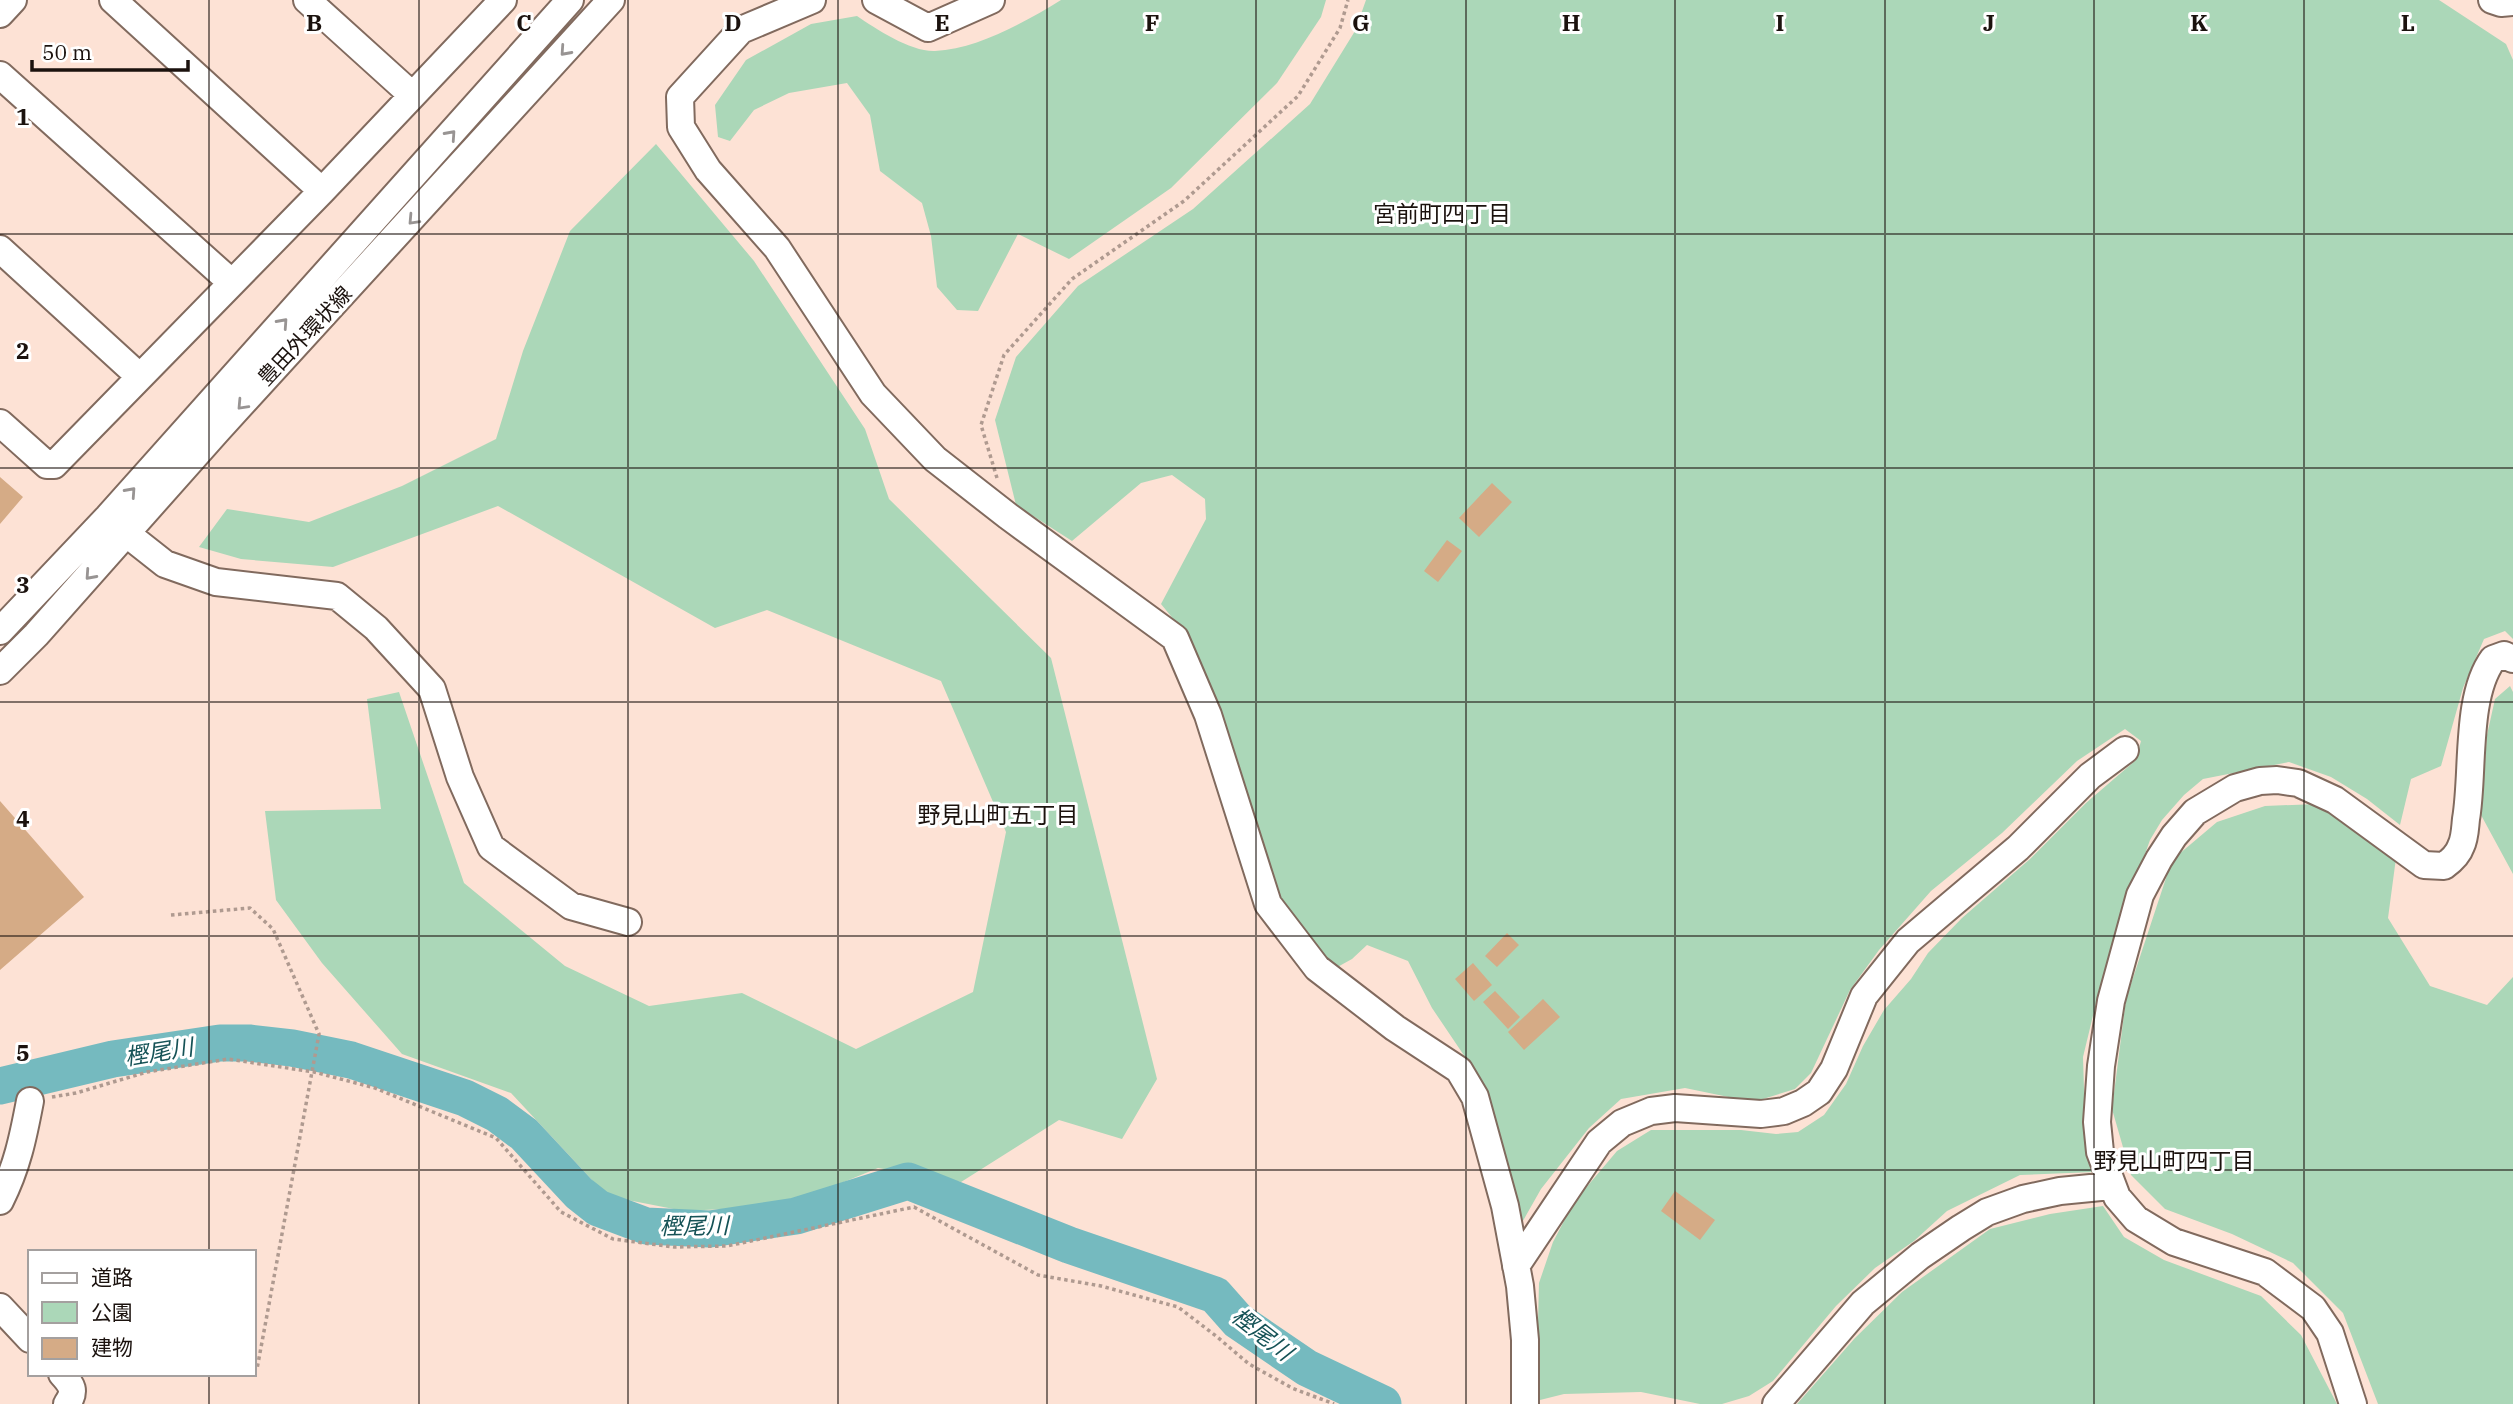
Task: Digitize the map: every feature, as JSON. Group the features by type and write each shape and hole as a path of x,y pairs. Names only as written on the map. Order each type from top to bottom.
{"street":[{"path":"0,14 13,0"},
{"path":"113,0 322,191"},
{"path":"307,0 412,95"},
{"path":"0,423 51,466 322,191 503,0"},
{"name":"豊田外環状線","path":"6,614 118,507 570,0"},
{"name":"豊田外環状線","path":"0,671 611,0"},
{"path":"812,0 741,30 680,97 681,127 708,170 777,248 873,394 935,459 1175,638 1208,715 1268,904 1317,968 1395,1028 1460,1070 1475,1097 1505,1206 1516,1266 1525,1340 1525,1404"},
{"path":"876,0 928,27 991,0"},
{"path":"2491,0 2513,2"},
{"path":"0,75 232,283"},
{"path":"0,249 140,377"},
{"path":"127,534 165,564 216,582 337,596 376,628 432,689 460,777 491,847 572,906 628,922"},
{"path":"2353,1404 2330,1334 2313,1308 2265,1272 2164,1237 2136,1219 2125,1208 2111,1186 2100,1152 2097,1122 2101,1066 2111,1001 2140,895 2174,836 2195,811 2235,788 2260,781 2298,783 2335,800 2424,865 2444,866 2454,858 2462,845 2468,806 2472,734 2481,687 2493,659 2504,655 2513,659"},
{"path":"1516,1266 1599,1142 1622,1123 1651,1111 1675,1108 1761,1114 1784,1111 1819,1092 1834,1069 1864,996 1908,941 2018,848 2090,776 2125,750"},
{"path":"0,1201 13,1175 21,1150 30,1101"},
{"path":"1776,1404 1863,1303 1920,1256 1961,1228 1987,1212 2024,1199 2060,1191 2111,1186"},
{"path":"0,1307 28,1337"},
{"path":"64,1376 72,1384 73,1392 67,1404"}],"path":[{"path":"1008,516 981,425 1004,355 1072,279 1184,201 1298,96 1340,28 1348,0"},
{"path":"171,915 250,908 273,929 319,1034 257,1369"},
{"path":"30,1101 76,1093 147,1072 228,1059 314,1072 375,1088 496,1138 561,1212 613,1239 674,1247 727,1246 914,1206 1038,1275 1101,1286 1178,1307 1249,1364 1293,1388 1334,1404"}],"green space":[{"path":"1061,0 1326,0 1321,17 1277,83 1171,188 1069,259 1018,234 978,311 957,310 937,287 931,236 922,203 880,171 870,115 847,83 789,93 754,110 730,141 718,137 715,105 746,60 811,24 857,16 905,44 935,51 984,40"},
{"path":"1366,0 2439,0 2506,44 2513,60 2513,639 2505,631 2484,639 2463,688 2441,766 2411,779 2400,825 2367,799 2331,777 2289,762 2203,779 2184,795 2162,820 2150,840 2133,888 2124,903 2083,1057 2085,1122 2094,1172 2020,1175 1947,1211 1914,1241 1875,1268 1836,1306 1773,1381 1749,1396 1722,1404 1700,1404 1641,1392 1564,1394 1536,1401 1539,1283 1553,1242 1574,1202 1617,1151 1651,1130 1741,1130 1776,1134 1798,1132 1824,1115 1846,1084 1863,1046 1884,1010 1911,979 1928,953 1962,918 2136,760 2141,741 2125,729 2077,761 2002,833 1931,891 1879,950 1850,990 1811,1073 1795,1089 1763,1099 1743,1100 1685,1088 1621,1099 1589,1128 1541,1189 1520,1226 1486,1088 1432,1008 1408,961 1367,945 1352,959 1332,970 1276,897 1184,632 1161,604 1206,519 1205,499 1172,475 1141,483 1072,541 1016,505 995,420 1016,357 1078,286 1193,209 1310,104 1355,31"},
{"path":"656,144 754,261 865,429 889,499 1051,658 1157,1079 1122,1139 1059,1120 961,1182 878,1168 785,1206 684,1211 607,1196 511,1093 402,1054 322,963 276,900 265,811 381,809 367,699 399,692 464,883 565,966 649,1006 742,993 856,1049 973,992 1006,832 941,681 767,610 715,628 498,506 333,567 241,559 199,547 227,509 309,522 402,486 496,439 523,351 570,231"},
{"path":"2510,686 2513,692 2513,874 2481,815 2487,735 2495,699"},
{"path":"2317,804 2396,858 2388,918 2430,986 2487,1005 2513,977 2513,1404 2378,1404 2343,1313 2293,1263 2232,1234 2165,1209 2131,1175 2112,1109 2126,999 2172,860 2217,822 2265,806"},
{"path":"2103,1206 2124,1237 2164,1260 2261,1296 2301,1335 2337,1404 1797,1404 1855,1338 1902,1292 1990,1229 2050,1214"}],"building":[{"path":"0,477 23,497 0,524"},
{"path":"1492,483 1512,502 1479,537 1459,518"},
{"path":"1447,540 1462,551 1438,582 1424,571"},
{"path":"0,801 84,897 0,970"},
{"path":"1507,933 1519,945 1497,967 1485,956"},
{"path":"1473,963 1492,985 1474,1001 1455,979"},
{"path":"1495,991 1520,1017 1508,1029 1483,1002"},
{"path":"1543,999 1560,1017 1524,1050 1508,1032"},
{"path":"1675,1191 1715,1220 1700,1240 1661,1211"}],"waterway":[{"name":"樫尾川","path":"0,1086 113,1059 220,1043 292,1048 351,1060 465,1098 497,1114 524,1134 579,1193 598,1208 646,1226 710,1229 796,1216 908,1181 1069,1245 1215,1295 1238,1321 1307,1368 1383,1404"}],"district":[{"name":"宮前町四丁目","path":"1442,214"},
{"name":"野見山町五丁目","path":"998,815"},
{"name":"野見山町四丁目","path":"2174,1161"}]}
